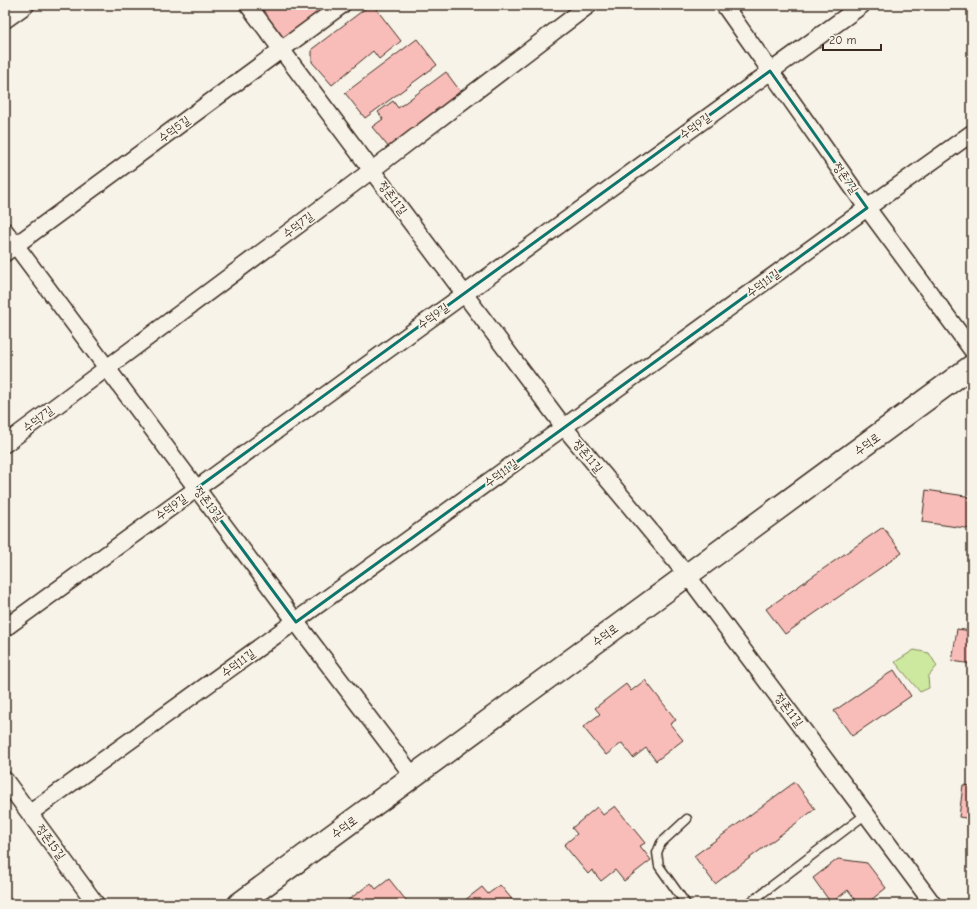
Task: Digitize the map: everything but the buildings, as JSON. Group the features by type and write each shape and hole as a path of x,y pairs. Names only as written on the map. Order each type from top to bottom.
{"main road":[{"name":"수덕로","path":"239,904 972,366"}],"street":[{"path":"5,20 26,5"},
{"name":"정존11길","path":"248,5 564,427 687,575 933,904"},
{"name":"수덕5길","path":"10,249 342,5"},
{"name":"수덕7길","path":"5,444 372,170 589,5"},
{"name":"정존7길","path":"724,5 867,208 972,350"},
{"name":"수덕9길","path":"5,628 862,5"},
{"name":"수덕11길","path":"30,813 972,133"},
{"name":"정존13길","path":"5,230 10,249 107,368 413,776"},
{"name":"정존15길","path":"5,780 96,904"}],"lane":[{"path":"748,904 866,814"},
{"path":"686,904 659,866 656,853 661,843 687,819"}],"highlighted area":[{"path":"770,71 867,208 296,622 197,488"}],"green space":[{"path":"914,650 929,653 937,666 928,677 929,688 920,692 895,662"}]}
